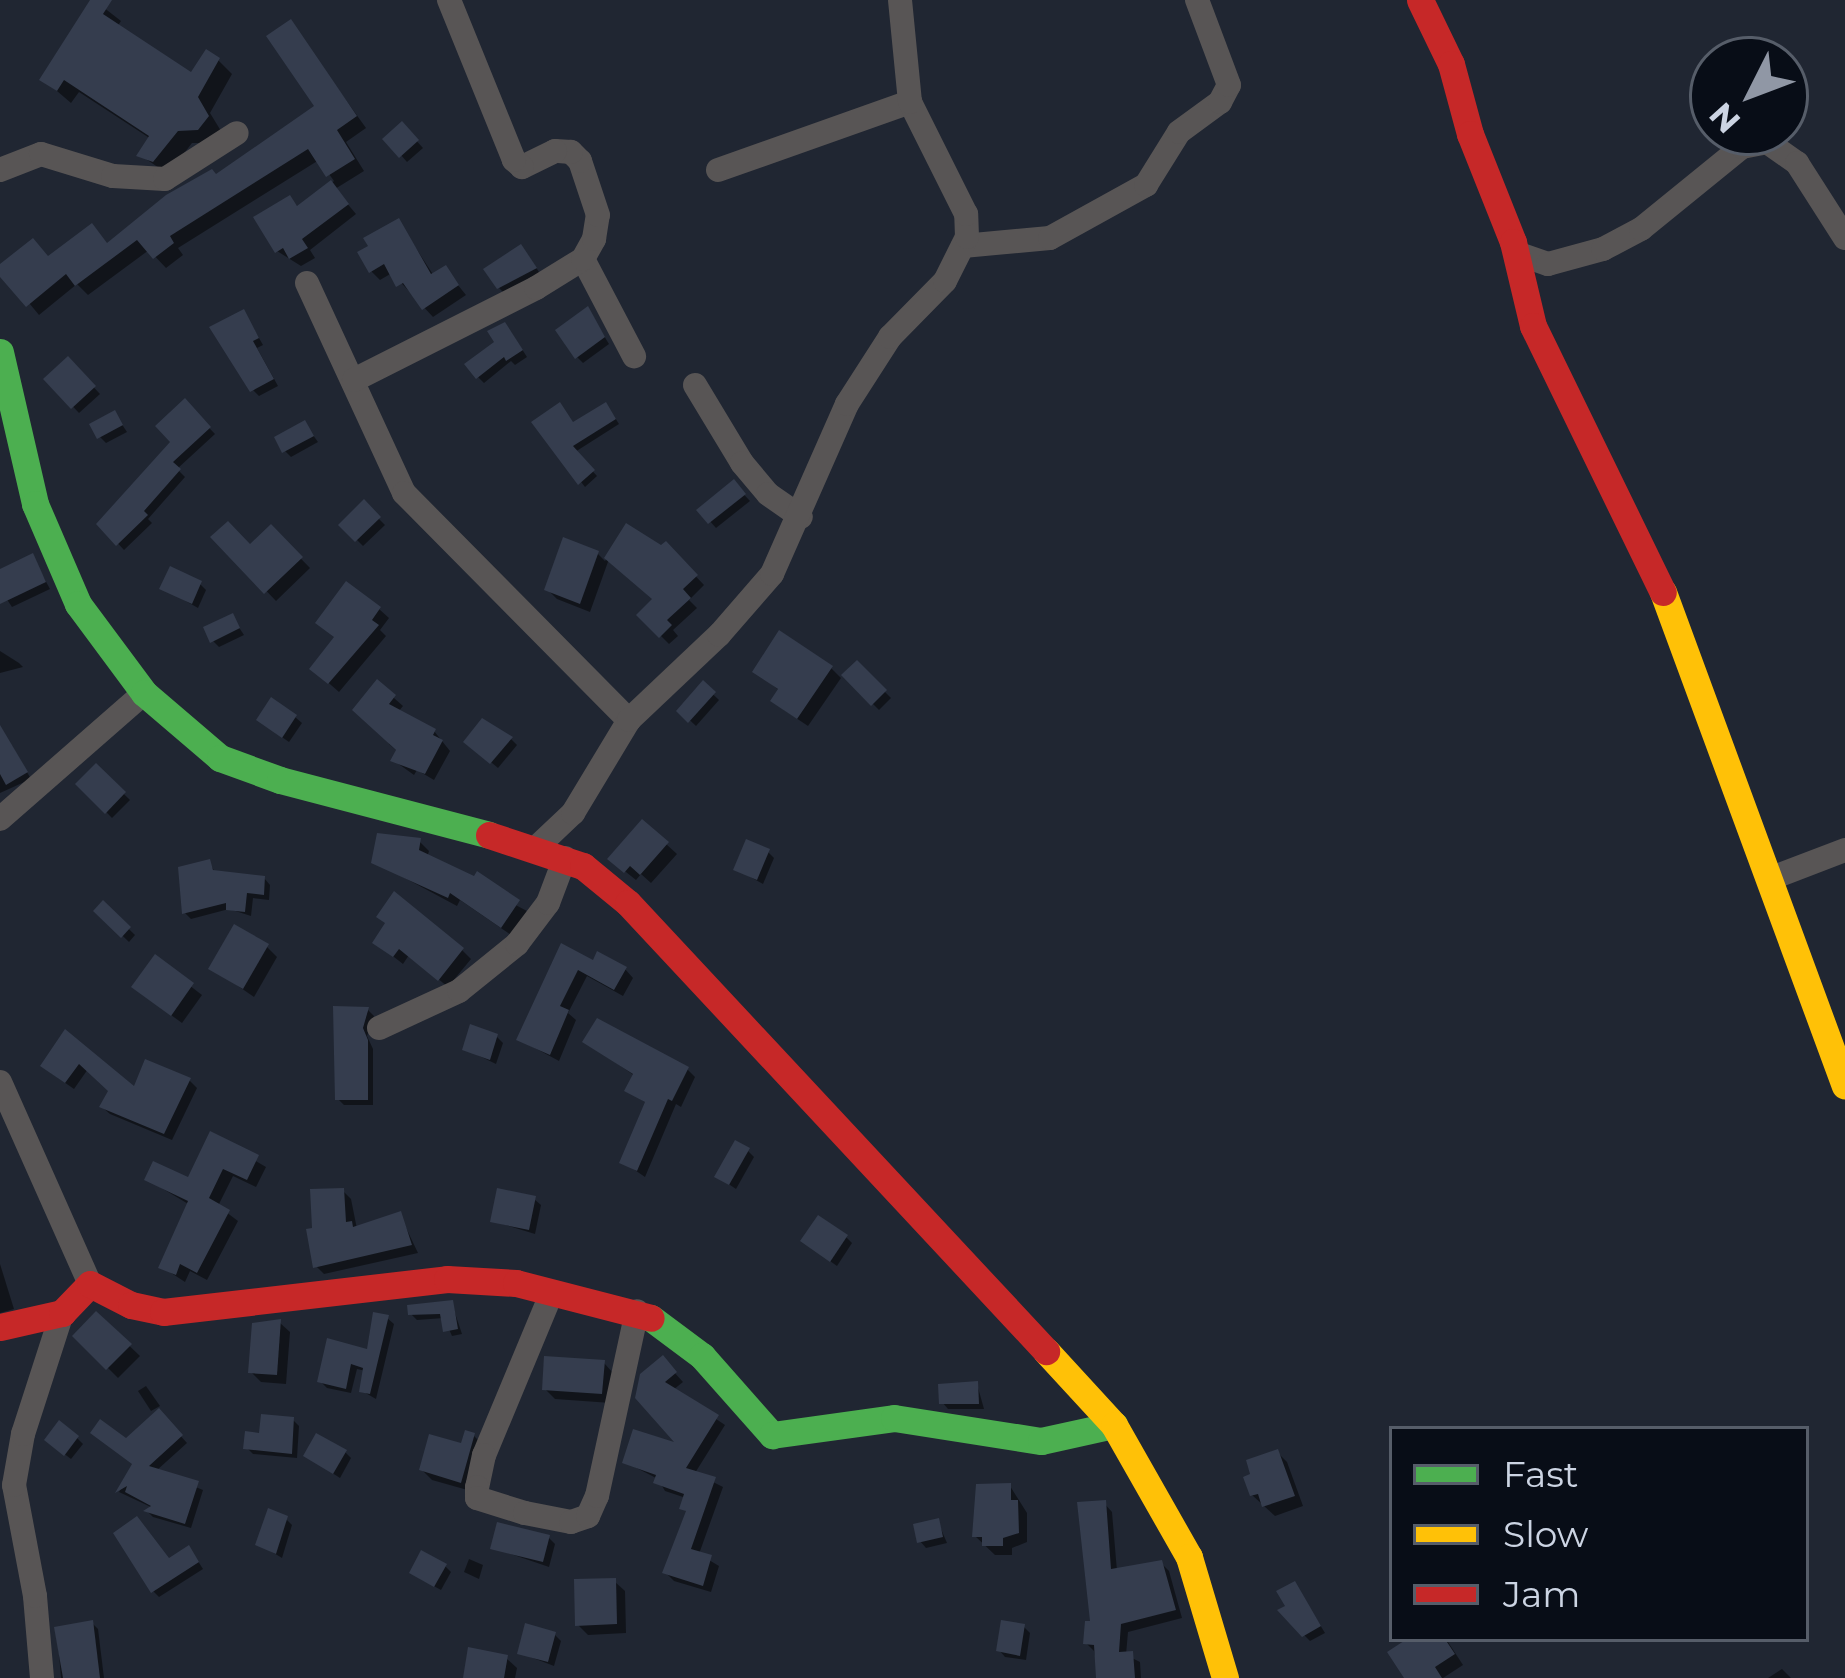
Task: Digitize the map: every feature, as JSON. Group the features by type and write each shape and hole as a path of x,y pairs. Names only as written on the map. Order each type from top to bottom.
{"street":[{"path":"354,380 583,259 598,215 580,161 572,152 555,151 522,167 514,160 449,0"},
{"path":"537,847 573,812 629,720 752,599 801,517 847,404 869,366 945,280 963,246 966,214 910,102 900,0"},
{"path":"963,246 1050,238 1147,185 1179,132 1220,102 1228,85 1197,0"},
{"path":"1420,0 1451,64 1470,134 1516,253 1533,326 1661,586 1845,1086"},
{"path":"718,170 910,102"},
{"path":"0,170 41,154 113,176 165,179 237,133"},
{"path":"1516,253 1548,264 1603,249 1641,229 1742,147 1767,142 1797,164 1845,238"},
{"path":"583,259 634,356"},
{"path":"307,283 404,493 629,720"},
{"path":"0,352 44,524 78,604 144,693 220,758 280,780 537,847 583,866 628,903 1114,1425 1189,1557 1226,1678"},
{"path":"695,385 742,463 768,494 801,517"},
{"path":"0,819 144,693"},
{"path":"1769,879 1845,850"},
{"path":"379,1028 459,991 506,953 548,903 565,858"},
{"path":"0,1082 90,1284 131,1305 163,1312 447,1279 516,1283 637,1311 702,1356 772,1436 894,1418 1041,1441 1114,1425"},
{"path":"42,1678 35,1595 14,1486 22,1434 62,1313 90,1284"},
{"path":"552,1292 484,1455 477,1487 477,1498 525,1514 571,1522 588,1516 637,1311"},
{"path":"0,1328 62,1313"}],"building":[{"path":"90,0 112,0 103,14 191,72 206,49 220,58 198,97 209,116 198,130 178,131 153,162 136,156 149,136 64,80 57,91 39,80"},
{"path":"291,19 357,116 337,130 355,159 326,177 308,149 170,236 174,243 153,259 137,240 75,286 66,274 26,307 0,277 0,264 33,238 48,256 92,223 107,243 166,195 212,169 216,174 314,106 266,36"},
{"path":"402,121 419,140 399,158 382,139"},
{"path":"331,180 349,204 302,239 308,248 289,259 283,248 275,253 253,217 290,195 297,206"},
{"path":"399,218 431,274 446,265 459,285 422,310 403,283 396,287 384,264 369,273 357,252 368,246 363,238"},
{"path":"521,244 537,268 497,289 483,269"},
{"path":"588,306 605,337 575,359 555,330"},
{"path":"244,309 259,338 253,341 274,379 250,392 209,327"},
{"path":"505,322 523,350 506,361 504,357 476,379 464,364 494,342 487,331"},
{"path":"68,356 96,386 71,409 43,379"},
{"path":"185,398 211,427 173,462 181,469 144,511 148,515 116,546 96,524 170,442 155,426"},
{"path":"560,402 573,422 606,402 616,419 573,446 595,470 578,485 531,422"},
{"path":"115,410 123,425 97,439 89,424"},
{"path":"305,420 314,436 282,453 274,437"},
{"path":"734,479 746,494 708,524 696,510"},
{"path":"364,499 381,517 355,542 338,525"},
{"path":"228,521 250,544 271,524 303,557 264,594 210,537"},
{"path":"626,523 661,545 666,541 698,575 683,589 691,598 667,620 672,625 659,638 636,615 652,599 604,558"},
{"path":"563,537 599,551 580,604 544,590"},
{"path":"33,553 46,582 0,604 0,569"},
{"path":"170,566 202,581 192,604 159,589"},
{"path":"346,581 381,607 372,620 379,625 328,684 309,669 334,637 315,623"},
{"path":"233,613 240,628 210,643 203,627"},
{"path":"779,630 833,666 797,719 770,701 778,689 752,672"},
{"path":"857,660 887,690 871,706 841,675"},
{"path":"377,679 396,695 389,704 436,729 433,735 443,740 425,774 390,761 396,750 352,710"},
{"path":"703,680 716,692 688,723 676,711"},
{"path":"271,697 297,715 282,738 256,720"},
{"path":"482,718 513,737 490,764 463,742"},
{"path":"0,725 28,772 6,785 0,774"},
{"path":"96,763 126,792 105,814 75,784"},
{"path":"642,819 669,842 640,875 630,866 624,873 607,859"},
{"path":"377,833 421,838 419,850 474,876 477,871 520,900 501,928 450,893 448,898 371,863"},
{"path":"746,839 770,849 757,880 733,870"},
{"path":"210,859 213,870 265,876 264,895 247,893 245,912 226,910 226,903 182,914 178,867"},
{"path":"394,891 464,948 438,981 399,949 393,957 372,943 385,923 376,917"},
{"path":"103,900 131,927 121,938 93,911"},
{"path":"234,924 269,944 243,989 208,969"},
{"path":"561,943 593,960 597,951 627,967 614,990 578,970 560,1006 569,1010 550,1055 516,1040"},
{"path":"155,954 194,983 171,1016 131,987"},
{"path":"333,1006 369,1007 363,1028 368,1040 368,1100 335,1100"},
{"path":"597,1018 689,1067 672,1101 668,1099 637,1171 619,1163 645,1102 624,1091 633,1074 582,1042"},
{"path":"470,1024 498,1034 490,1060 462,1050"},
{"path":"65,1029 134,1086 145,1059 191,1078 164,1134 99,1107 108,1091 79,1064 65,1083 40,1066"},
{"path":"210,1131 259,1155 247,1180 223,1169 209,1198 230,1210 197,1273 180,1264 176,1275 158,1268 188,1201 144,1180 153,1161 188,1177"},
{"path":"735,1140 750,1148 729,1185 714,1177"},
{"path":"344,1188 346,1222 352,1221 353,1227 401,1211 412,1245 313,1268 306,1229 312,1228 310,1189"},
{"path":"497,1188 536,1196 529,1230 490,1222"},
{"path":"818,1215 848,1235 830,1262 800,1241"},
{"path":"453,1300 458,1329 443,1332 440,1314 408,1315 407,1305"},
{"path":"96,1311 132,1344 106,1370 72,1336"},
{"path":"373,1312 389,1315 370,1394 359,1392 363,1368 351,1364 346,1389 317,1382 327,1338 367,1349"},
{"path":"281,1319 277,1375 248,1373 252,1323"},
{"path":"663,1355 677,1372 665,1382 719,1415 686,1468 716,1477 691,1549 712,1555 703,1586 662,1573 686,1511 679,1509 684,1494 653,1483 656,1475 622,1463 633,1429 674,1442 635,1398 640,1374"},
{"path":"544,1356 605,1360 602,1394 542,1390"},
{"path":"978,1381 979,1404 939,1404 938,1384"},
{"path":"159,1408 183,1435 149,1466 199,1481 185,1524 143,1511 151,1506 125,1492 127,1486 115,1493 132,1464 90,1433 100,1419 126,1438"},
{"path":"261,1414 294,1417 292,1454 243,1449 245,1431 259,1433"},
{"path":"59,1420 79,1436 64,1456 44,1440"},
{"path":"465,1430 475,1433 461,1483 419,1470 429,1434 461,1443"},
{"path":"316,1433 347,1450 333,1474 303,1456"},
{"path":"1278,1449 1295,1496 1262,1507 1258,1494 1250,1496 1243,1477 1250,1474 1246,1460"},
{"path":"1011,1483 1011,1500 1018,1500 1019,1533 1003,1538 1003,1546 982,1546 982,1537 972,1537 976,1484"},
{"path":"1106,1500 1111,1569 1162,1560 1176,1610 1121,1624 1119,1652 1133,1651 1135,1678 1096,1678 1094,1645 1083,1644 1085,1621 1090,1621 1077,1502"},
{"path":"268,1508 288,1516 276,1554 255,1545"},
{"path":"137,1516 169,1558 189,1545 199,1562 151,1593 113,1533"},
{"path":"939,1518 943,1537 917,1543 913,1524"},
{"path":"497,1522 550,1535 543,1562 490,1549"},
{"path":"421,1550 447,1564 434,1587 409,1573"},
{"path":"616,1578 617,1624 575,1626 574,1579"},
{"path":"1295,1581 1321,1626 1302,1637 1277,1610 1285,1606 1276,1591"},
{"path":"93,1620 100,1678 63,1678 54,1627"},
{"path":"1001,1620 1025,1624 1020,1656 996,1651"},
{"path":"525,1623 556,1632 548,1662 517,1654"},
{"path":"1402,1642 1447,1642 1455,1654 1435,1667 1442,1678 1404,1678 1387,1652"},
{"path":"468,1647 508,1655 504,1678 463,1678"}],"traffic: fast":[{"path":"0,352 35,504 78,604 144,693 220,758 280,780 489,835"},
{"path":"651,1318 702,1356 772,1435 894,1418 1041,1441 1114,1425"}],"traffic: slow":[{"path":"1663,592 1845,1086"},
{"path":"1046,1351 1114,1425 1189,1557 1225,1678"}],"traffic: jam":[{"path":"1420,0 1451,64 1470,134 1513,242 1533,326 1663,592"},
{"path":"489,835 583,866 628,903 1046,1351"},
{"path":"0,1327 62,1313 90,1284 131,1305 163,1312 447,1279 516,1283 651,1318"}]}
